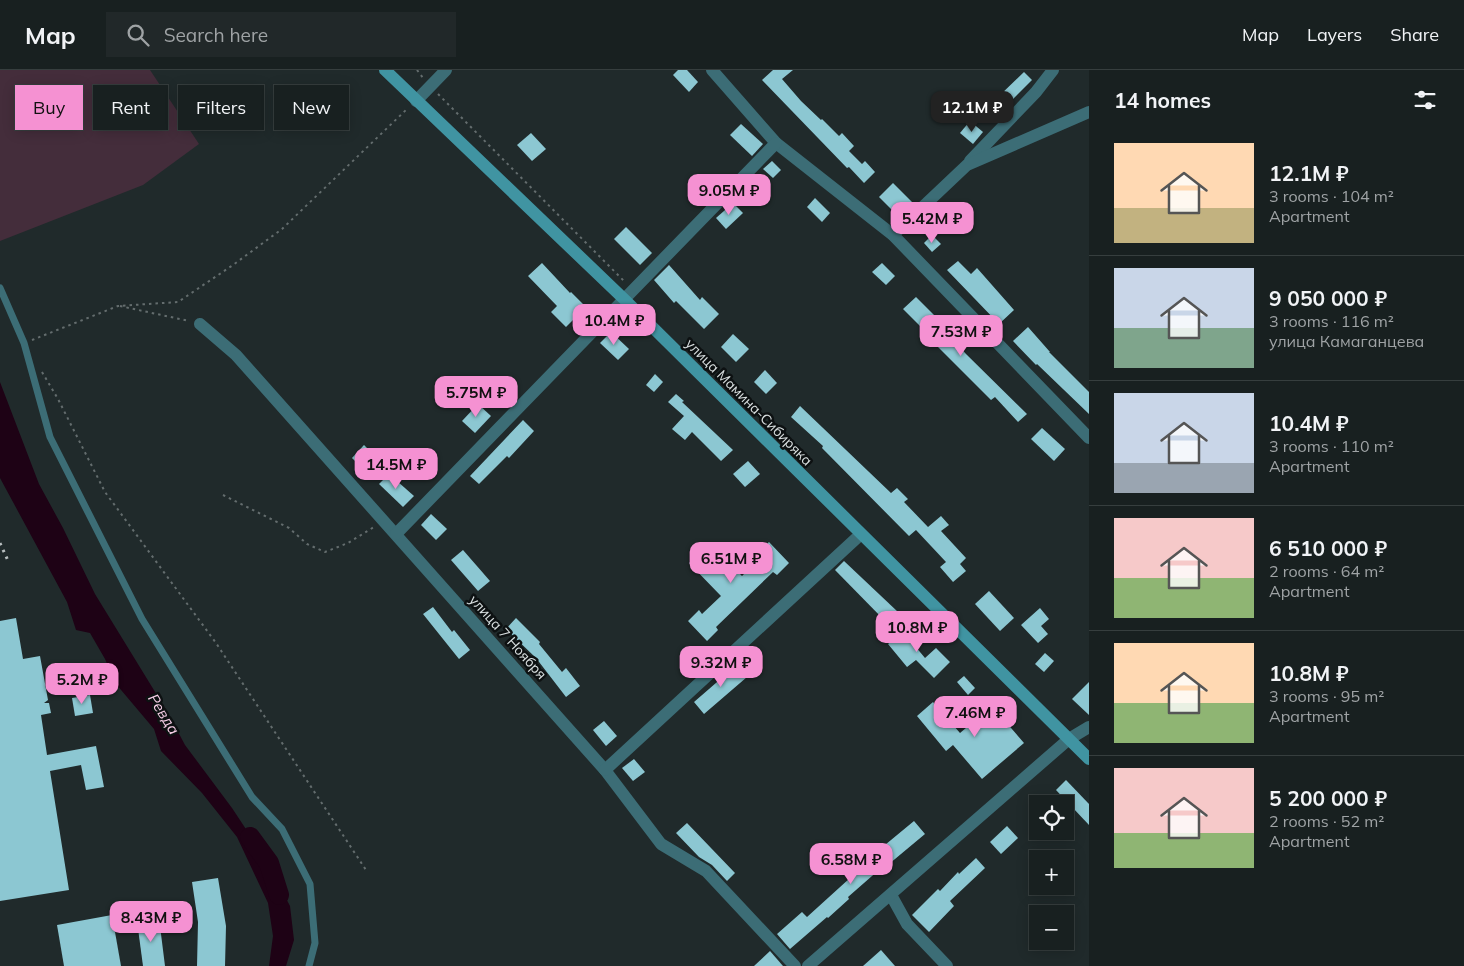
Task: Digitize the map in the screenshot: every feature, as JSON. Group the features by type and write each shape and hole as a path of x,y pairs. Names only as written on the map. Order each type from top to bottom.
{"street":[{"name":"улица Мамина-Сибиряка","path":"385,70 629,295 861,534 1089,760"},
{"path":"416,100 446,70"},
{"path":"712,70 776,143 893,235 1089,438"},
{"path":"893,235 967,165 1036,92 1053,70"},
{"path":"967,165 1089,112"},
{"path":"396,534 776,143"},
{"name":"улица 7 Ноября","path":"200,324 236,355 396,534 605,770 661,844 706,871 795,966"},
{"path":"605,770 861,534"},
{"path":"808,966 1069,739 1089,727"},
{"path":"891,895 907,924 947,966"}],"lane":[{"path":"0,288 24,343 50,437 142,619 252,797 282,829 310,884 315,943 309,966"}],"path":[{"path":"430,86 629,295"},
{"path":"24,343 118,306 178,302 282,229 416,100"},
{"path":"118,306 200,324"},
{"path":"39,367 58,399 105,492 216,643 366,870"},
{"path":"223,494 289,528 308,544 325,552 348,542 371,528 386,523"}],"shaded area":[{"path":"0,70 150,70 160,85 93,85 93,130 168,130 168,97 178,112 178,130 190,130 199,144 143,185 0,241"}],"water":[{"path":"0,382 39,484 95,594 168,713 185,745 232,808 265,858 290,906 294,940 286,966 269,966 273,936 268,903 237,837 202,793 161,751 154,729 116,684 105,659 90,633 76,630 67,602 0,478"}],"building":[{"path":"678,70 687,70 698,82 689,92 673,75"},
{"path":"773,70 793,70 782,79 821,120 839,136 842,133 854,146 849,151 862,164 865,161 875,172 864,183 849,167 847,168 762,80"},
{"path":"1024,72 1032,80 1007,105 1008,107 999,116 985,103 994,93 998,97"},
{"path":"970,121 983,132 973,144 960,133"},
{"path":"741,124 763,144 752,156 730,135"},
{"path":"531,133 546,149 532,161 517,145"},
{"path":"772,161 781,170 773,178 763,169"},
{"path":"893,183 914,204 900,218 879,197"},
{"path":"815,198 830,213 822,222 807,207"},
{"path":"733,203 743,213 726,229 716,218"},
{"path":"626,227 652,253 640,265 614,239"},
{"path":"932,235 941,244 932,252 924,243"},
{"path":"958,261 971,274 977,268 1014,310 999,324 947,270"},
{"path":"542,263 586,307 566,327 551,312 557,306 528,276"},
{"path":"882,263 895,276 886,285 872,272"},
{"path":"669,265 700,300 702,297 719,314 704,329 676,301 674,303 654,280"},
{"path":"916,297 941,322 939,324 966,354 1027,414 1018,422 995,397 991,400 903,309"},
{"path":"1028,327 1049,352 1089,392 1089,414 1013,341"},
{"path":"611,332 629,349 618,360 600,343"},
{"path":"733,334 749,349 736,362 721,347"},
{"path":"765,370 777,383 766,394 754,382"},
{"path":"655,374 663,382 654,392 646,385"},
{"path":"676,394 684,401 682,402 733,450 721,461 692,432 685,440 672,429 684,416 668,402"},
{"path":"478,404 491,416 475,433 462,421"},
{"path":"800,406 891,493 897,488 908,499 904,502 928,527 941,516 949,525 941,531 966,558 960,564 966,571 953,582 940,567 946,562 916,530 909,536 822,448 823,446 791,417"},
{"path":"523,420 534,431 509,458 507,456 479,484 470,476"},
{"path":"1042,428 1065,449 1054,461 1031,439"},
{"path":"364,445 373,454 361,467 352,458"},
{"path":"748,461 760,474 745,487 733,474"},
{"path":"389,474 414,496 403,507 379,484"},
{"path":"431,514 447,529 436,540 421,525"},
{"path":"769,542 789,563 777,575 773,572 716,627 718,630 707,641 688,621 699,610 702,614 721,596 689,563 710,543 742,576 760,558 756,554"},
{"path":"463,550 490,581 478,591 451,560"},
{"path":"844,561 898,612 887,623 835,570"},
{"path":"989,591 1014,618 1000,631 975,604"},
{"path":"433,607 452,632 454,630 470,650 459,659 423,614"},
{"path":"1040,608 1049,619 1041,626 1048,634 1038,643 1021,625"},
{"path":"16,618 23,659 40,656 48,700 44,703 49,703 51,713 41,715 47,755 96,746 104,787 86,790 81,765 50,771 69,890 0,901 0,621"},
{"path":"516,618 540,642 539,644 562,672 566,668 580,686 566,697 536,658 506,629"},
{"path":"911,624 919,632 910,640 925,658 936,648 950,662 934,678 916,660 907,667 888,644"},
{"path":"1045,653 1054,661 1044,672 1035,664"},
{"path":"735,663 747,677 704,714 694,702 724,676 722,673"},
{"path":"964,676 975,688 968,695 957,682"},
{"path":"1089,682 1089,715 1072,699"},
{"path":"90,695 93,713 75,716 72,698"},
{"path":"933,702 960,733 992,706 1024,743 982,779 953,745 946,751 917,716"},
{"path":"604,721 617,736 606,746 593,730"},
{"path":"634,759 645,772 633,781 622,768"},
{"path":"1066,780 1089,804 1089,825 1074,809 1074,795 1061,795 1056,790"},
{"path":"914,821 925,834 889,864 888,862 848,897 849,899 828,918 790,949 777,934 802,912 807,917 850,878 846,874 866,857 868,859"},
{"path":"687,823 735,873 727,881 712,865 699,857 676,833"},
{"path":"1007,826 1018,838 1001,854 990,842"},
{"path":"976,858 985,868 950,901 954,906 929,932 912,915 938,889 940,891 958,872 959,874"},
{"path":"218,878 226,926 225,966 197,966 198,922 192,882"},
{"path":"112,915 121,966 64,966 57,925"},
{"path":"159,918 165,966 143,966 137,921"},
{"path":"881,950 895,966 863,966"},
{"path":"770,951 783,966 754,966"}],"waterway":[{"name":"Ревда","path":"250,837 269,863 279,895"}],"railway":[{"path":"0,543 9,563"}]}
